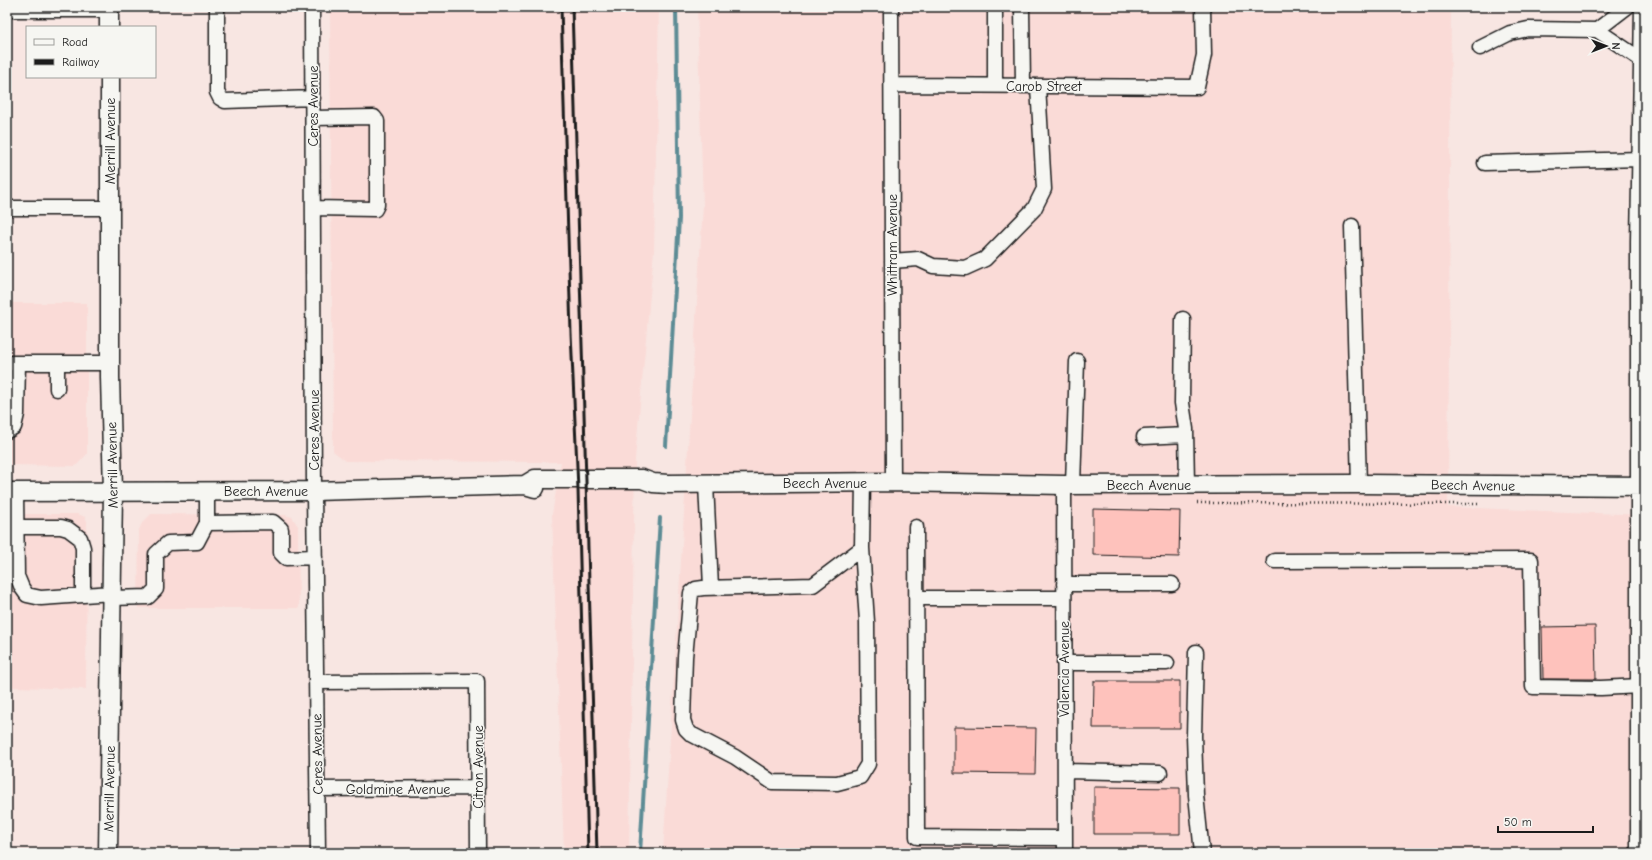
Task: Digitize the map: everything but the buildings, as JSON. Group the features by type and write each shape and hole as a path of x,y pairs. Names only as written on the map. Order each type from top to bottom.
{"main road":[{"path":"1640,853 1642,748 1640,686 1642,650 1643,418 1640,241 1643,168 1644,7"},
{"name":"Merrill Avenue","path":"108,853 113,491 110,364 110,78"},
{"name":"Beech Avenue","path":"11,492 314,492 525,485 533,488 644,488 660,484 862,482 1068,485 1359,484 1642,486"}],"street":[{"path":"216,7 217,92 220,98 226,101 313,98"},
{"name":"Ceres Avenue","path":"312,7 314,492 318,853"},
{"name":"Whittram Avenue","path":"891,7 893,482"},
{"path":"995,7 995,85"},
{"path":"1022,7 1022,86"},
{"name":"Carob Street","path":"892,85 1197,87 1204,56 1203,7"},
{"path":"1597,30 1627,7"},
{"path":"7,10 109,14"},
{"path":"1480,48 1510,33 1528,29 1597,30 1643,61"},
{"path":"892,261 918,259 932,266 965,268 985,259 1034,209 1044,190 1038,86"},
{"path":"313,118 374,116 378,121 377,205 375,209 313,208"},
{"path":"1485,163 1643,168"},
{"path":"7,208 110,208"},
{"path":"1352,226 1359,484"},
{"path":"1183,319 1182,403 1186,435 1187,485"},
{"name":"Valencia Avenue","path":"1065,853 1064,584 1068,485 1077,361"},
{"path":"7,431 14,427 17,414 12,363 110,364"},
{"path":"57,363 57,389"},
{"path":"1144,437 1186,435"},
{"path":"862,482 862,548 867,622 868,764 860,777 837,783 772,782 735,757 691,734 686,729 683,720 685,657 690,593 696,589 711,587 813,585 862,548"},
{"path":"706,484 711,587"},
{"path":"11,492 16,527 17,576 27,595 41,598 83,595 148,596 156,589 156,554 168,543 198,542 207,523 207,491"},
{"path":"207,523 273,522 280,529 281,553 286,558 315,557"},
{"path":"16,527 61,527 68,529 80,538 83,548 83,595"},
{"path":"916,527 917,837 1065,838"},
{"path":"1274,561 1531,560 1533,686 1601,688 1640,686"},
{"path":"1064,584 1172,584"},
{"path":"916,598 1064,598"},
{"path":"1196,652 1194,736 1198,825 1202,853"},
{"path":"1064,663 1166,663"},
{"name":"Citron Avenue","path":"316,682 477,681 478,853"},
{"path":"1065,771 1160,773"},
{"name":"Goldmine Avenue","path":"317,789 478,788"}],"path":[{"path":"1197,502 1478,504"}],"shaded area":[{"path":"330,7 659,7 654,251 635,459 629,853 564,853 552,514 561,462 346,461 333,451"},
{"path":"697,7 1451,7 1448,507 1645,515 1645,853 663,853 703,205"},
{"path":"7,303 87,303 87,454 76,466 7,465"},
{"path":"7,514 78,514 85,517 87,521 86,689 14,687 7,682"},
{"path":"151,514 285,515 292,517 298,526 299,608 138,608 139,530 142,523"}],"waterway":[{"path":"666,446 679,218 676,7"},
{"path":"640,853 660,518"}],"railway":[{"path":"561,7 571,333 578,489 588,853"},
{"path":"572,7 597,853"}]}
